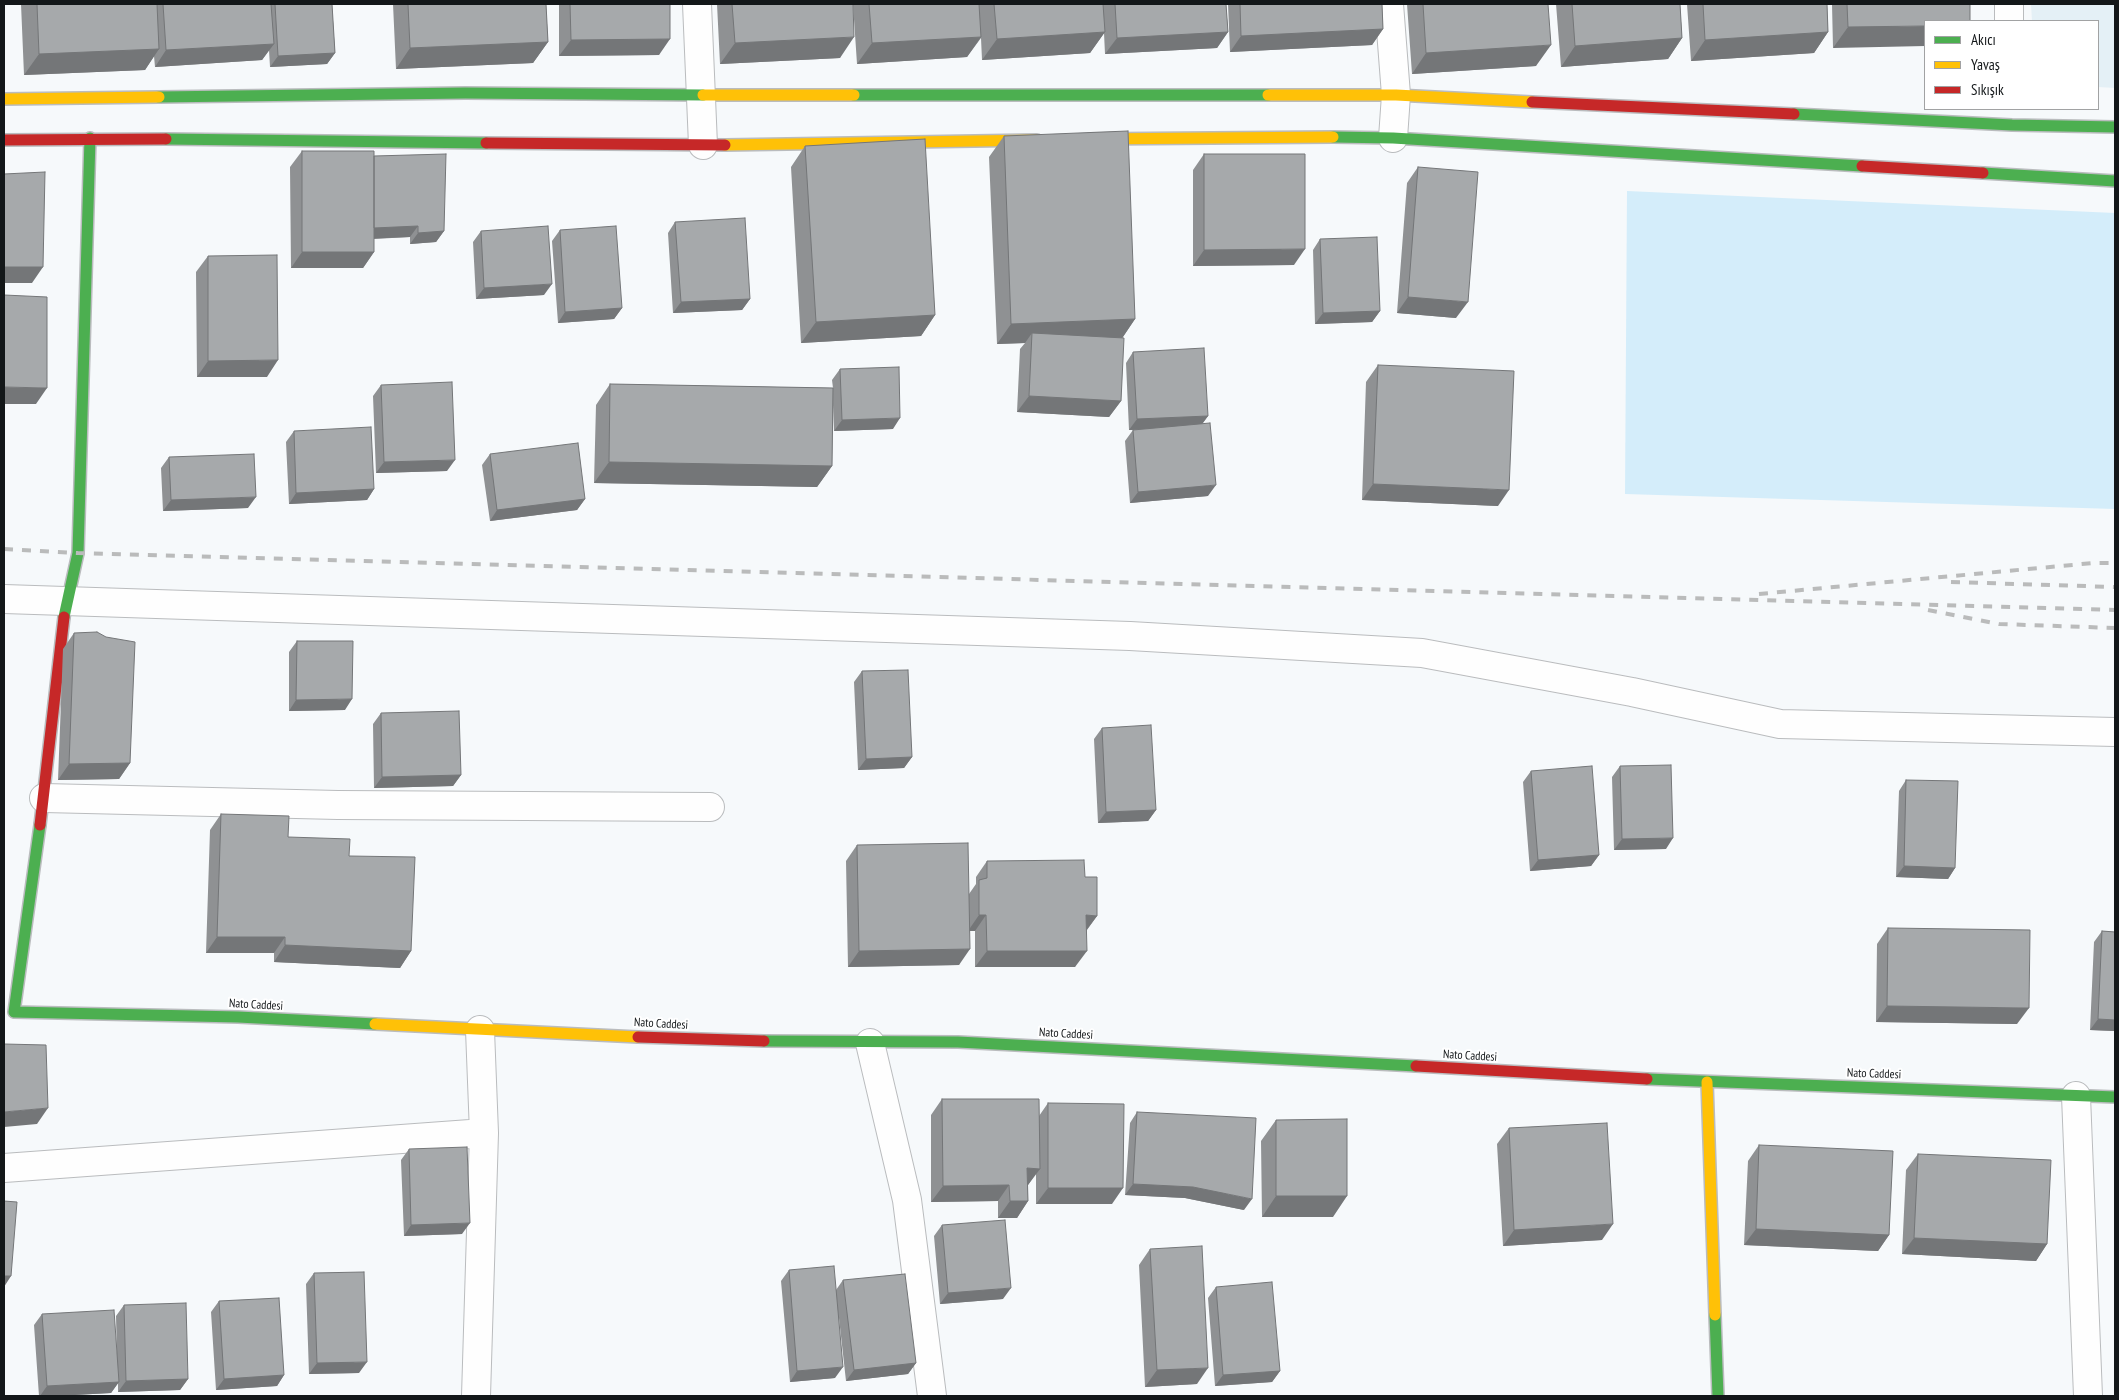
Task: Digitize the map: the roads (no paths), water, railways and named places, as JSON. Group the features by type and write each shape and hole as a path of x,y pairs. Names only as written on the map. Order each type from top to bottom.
{"street":[{"path":"697,4 703,145"},
{"path":"1389,4 1396,95 1393,138"},
{"path":"2009,4 2009,20"},
{"path":"4,99 465,93 1396,95 2012,117 2115,127"},
{"path":"1077,139 1284,136 1393,138 2115,181"},
{"path":"9,1011 44,798 66,602 78,553 90,138"},
{"path":"4,140 90,138 703,145 1047,140"},
{"path":"4,599 1120,636 1412,652 1623,690 1780,724 2115,732"},
{"path":"44,798 338,805 710,807"},
{"name":"Nato Caddesi","path":"9,1011 238,1017 719,1041 958,1042 1707,1082 2115,1097"},
{"path":"476,1396 484,1133 480,1030"},
{"path":"870,1043 907,1200 932,1396"},
{"path":"1707,1082 1718,1396"},
{"path":"2076,1096 2088,1396"},
{"path":"4,1168 484,1133"}],"railway":[{"path":"4,549 78,553 2115,610"},
{"path":"1759,594 2093,563 2115,563"},
{"path":"1951,582 2115,587"},
{"path":"1928,610 1999,624 2115,628"}]}
